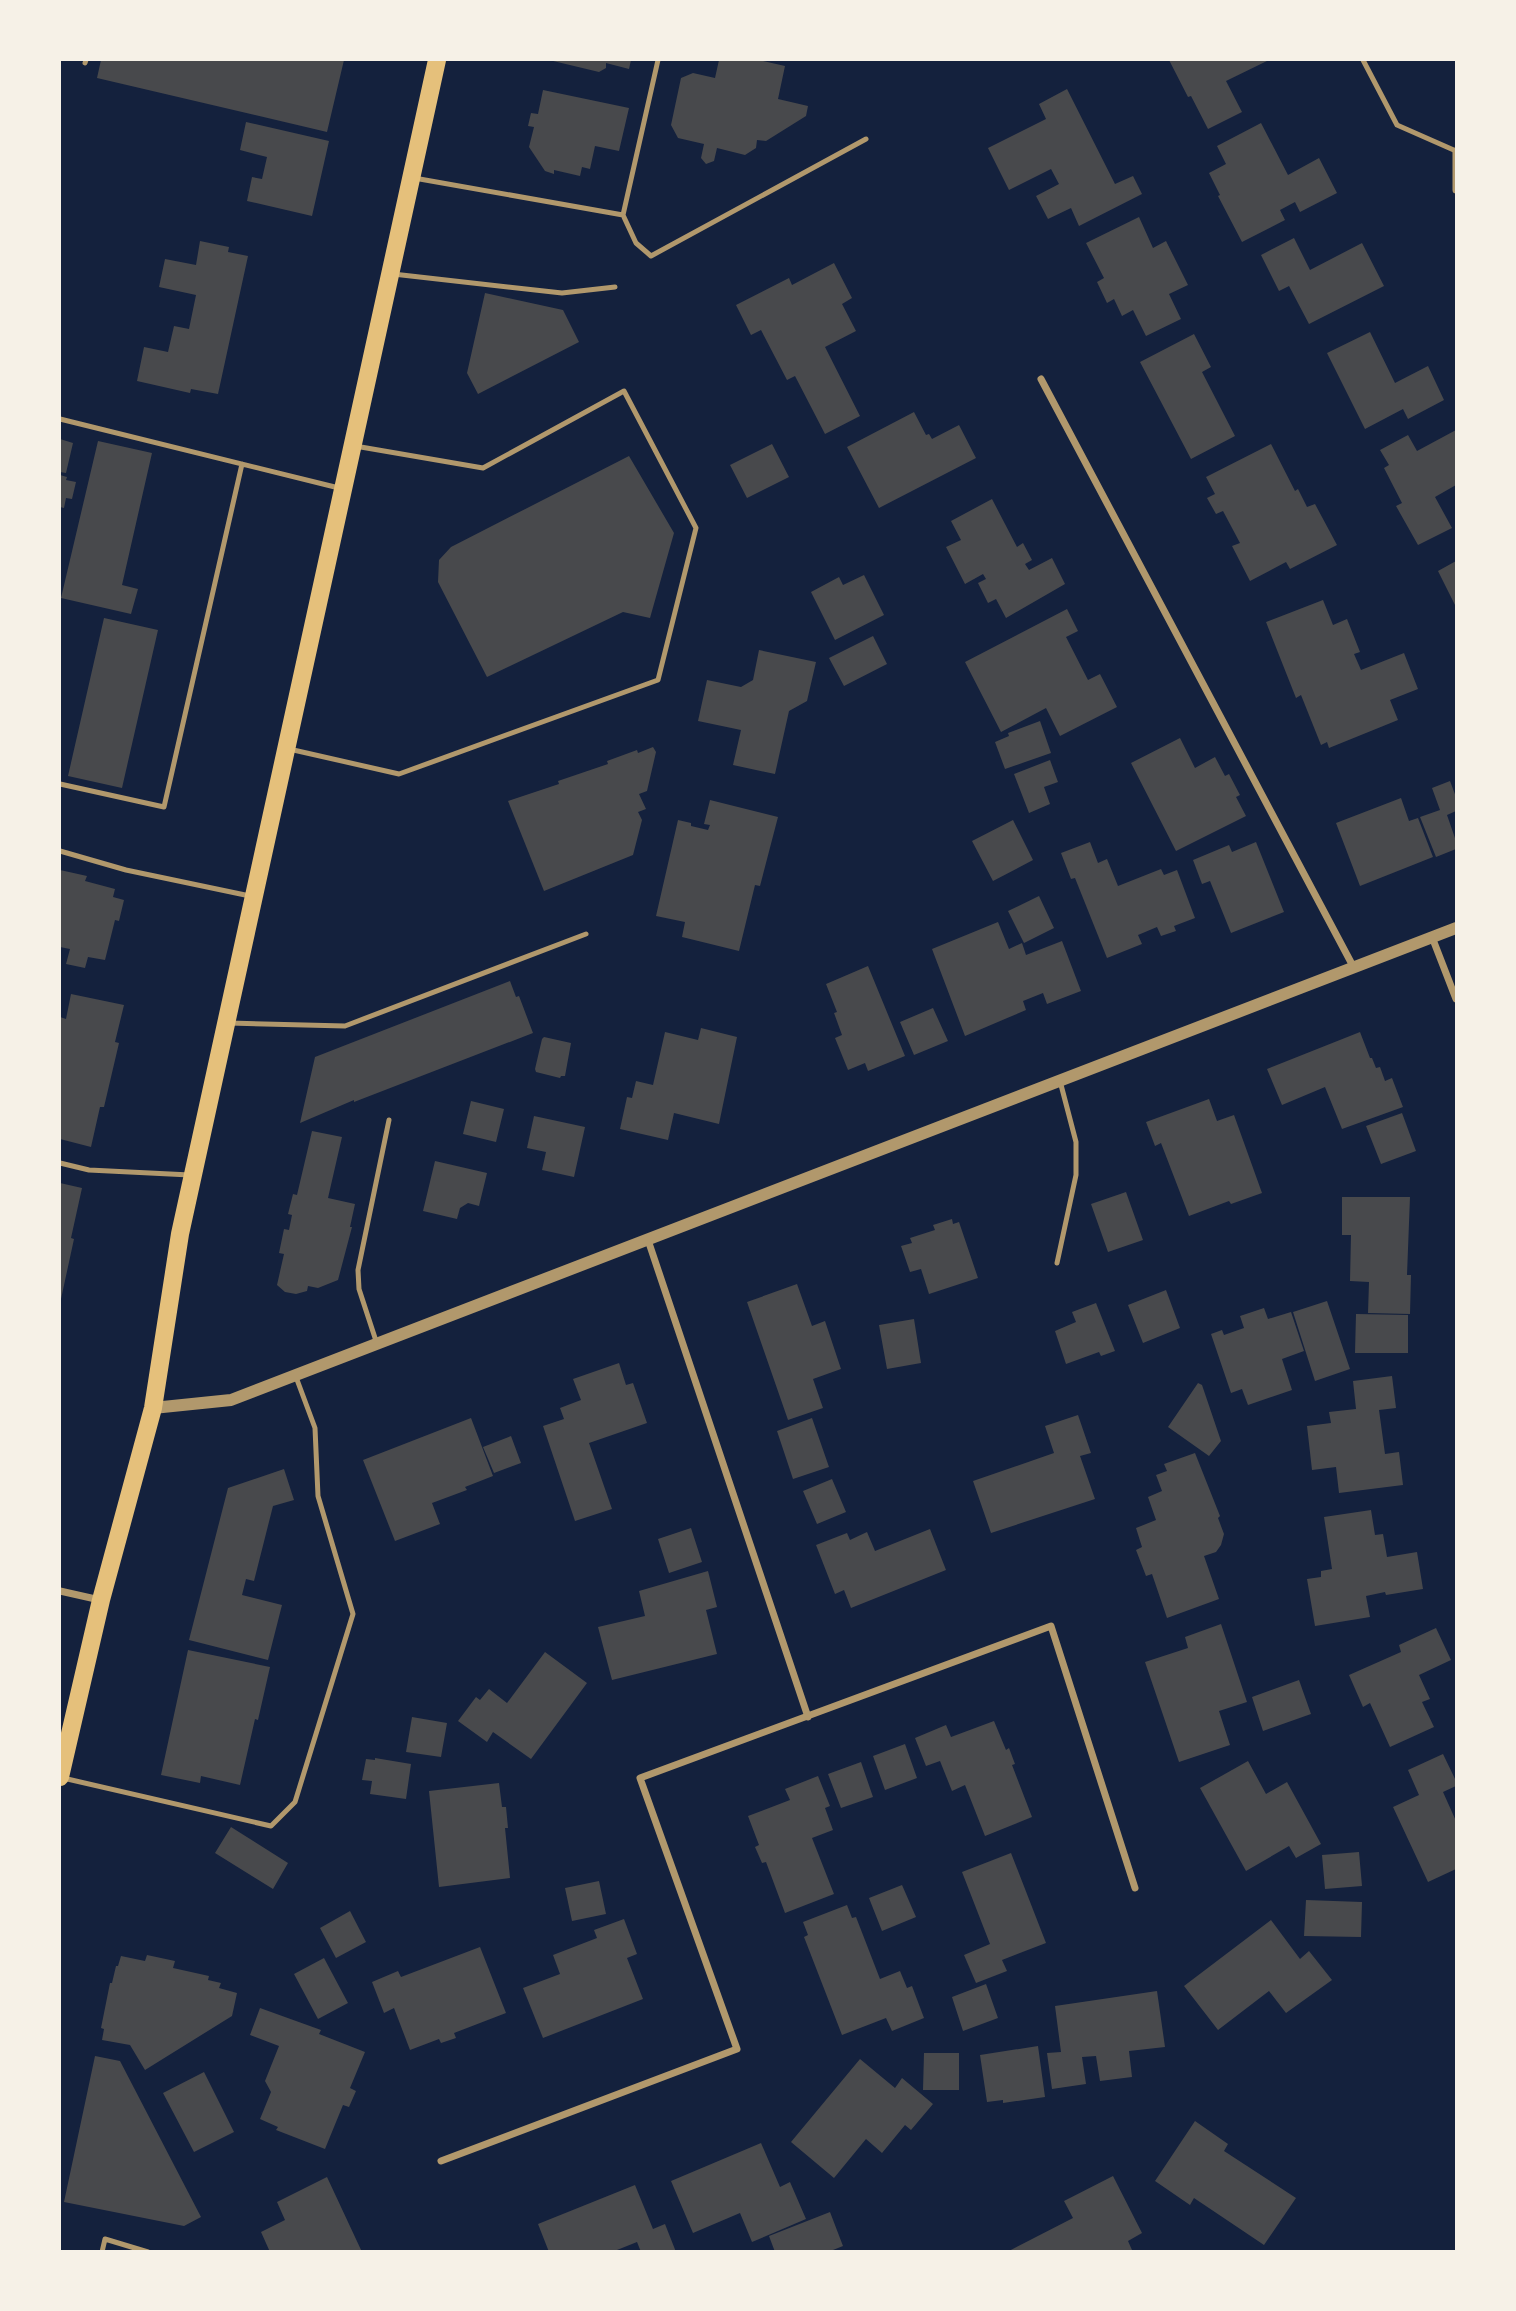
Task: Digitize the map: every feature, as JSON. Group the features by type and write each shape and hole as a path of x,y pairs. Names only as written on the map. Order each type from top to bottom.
{"main road":[{"path":"60,1777 101,1600 153,1408 180,1234 437,60"}],"street":[{"path":"1456,151 1457,190"},
{"path":"1041,379 1354,968"},
{"path":"153,1408 231,1401 1457,928"},
{"path":"1432,937 1457,999"},
{"path":"648,1240 808,1717"},
{"path":"60,1591 101,1600"},
{"path":"441,2161 737,2049 640,1778 1051,1626 1135,1888"}],"lane":[{"path":"658,60 622,215 636,243 651,256 866,139"},
{"path":"1363,60 1397,125 1456,151"},
{"path":"411,178 622,215"},
{"path":"390,273 562,293 615,287"},
{"path":"286,748 399,774 658,680 696,528 624,391 484,468 352,446"},
{"path":"60,419 342,489"},
{"path":"60,784 164,807 242,464"},
{"path":"60,851 126,870 253,896"},
{"path":"226,1023 345,1026 586,934"},
{"path":"1057,1263 1076,1175 1076,1142 1060,1081"},
{"path":"377,1344 359,1289 358,1270 389,1120"},
{"path":"60,1163 89,1170 193,1175"},
{"path":"60,1777 271,1826 295,1802 354,1614 318,1496 315,1428 295,1376"},
{"path":"102,2252 105,2239 148,2252"}],"building":[{"path":"101,60 344,60 327,132 97,78"},
{"path":"549,60 631,60 629,69 606,63 606,68 599,72"},
{"path":"719,60 759,60 785,66 778,99 808,106 806,116 766,141 757,140 756,148 745,155 717,148 714,161 706,164 701,158 704,144 678,138 671,125 681,78 693,73 715,78"},
{"path":"1169,60 1269,60 1226,81 1242,112 1208,129"},
{"path":"1067,89 1115,184 1133,176 1142,194 1079,226 1071,208 1048,219 1036,196 1059,184 1051,169 1009,190 988,148 1046,119 1039,104"},
{"path":"543,90 629,108 619,151 595,146 590,169 582,167 580,176 554,170 554,174 545,171 529,147 534,127 528,126 531,113 538,114"},
{"path":"246,122 329,141 312,216 247,201 252,177 262,179 267,157 240,150"},
{"path":"1261,123 1288,175 1319,158 1337,193 1300,212 1295,202 1280,210 1285,220 1242,242 1209,173 1226,164 1217,146"},
{"path":"1139,217 1153,248 1166,241 1188,285 1169,294 1181,319 1146,336 1133,310 1122,316 1114,299 1107,303 1097,282 1104,278 1086,243"},
{"path":"1294,238 1310,270 1362,243 1384,286 1309,324 1289,286 1279,291 1261,255"},
{"path":"200,241 229,247 228,252 248,256 218,394 191,389 190,393 137,381 144,347 168,352 174,326 189,329 196,295 159,287 165,259 196,265"},
{"path":"834,263 852,298 842,304 856,331 825,347 860,416 825,434 795,376 787,380 761,330 751,335 736,305 789,278 792,285"},
{"path":"485,293 563,310 579,342 478,394 467,373"},
{"path":"1370,332 1395,383 1428,366 1444,400 1408,419 1403,409 1365,429 1327,353"},
{"path":"1194,334 1211,367 1202,372 1235,436 1191,459 1140,362"},
{"path":"914,412 926,435 929,434 932,439 959,425 976,458 879,508 847,447"},
{"path":"1456,430 1456,485 1435,497 1452,528 1418,545 1396,506 1402,503 1384,468 1389,465 1380,450 1408,435 1417,451"},
{"path":"60,439 73,443 66,473 60,472"},
{"path":"98,441 152,453 122,585 138,589 131,614 61,598"},
{"path":"772,444 789,477 747,498 730,465"},
{"path":"1271,444 1295,491 1298,489 1307,507 1315,504 1337,545 1290,569 1286,562 1250,581 1232,546 1240,543 1223,511 1216,514 1207,498 1215,494 1206,477"},
{"path":"629,456 674,533 650,618 623,612 487,677 438,582 439,560 451,547"},
{"path":"60,475 67,477 66,480 76,482 72,499 66,498 64,508 60,507"},
{"path":"992,499 1017,547 1023,543 1032,560 1025,564 1029,570 1052,558 1065,584 1006,618 996,599 988,603 978,583 986,579 983,574 965,584 946,547 961,540 951,521"},
{"path":"1456,561 1456,607 1438,571"},
{"path":"864,575 884,615 835,640 811,592 839,577 843,585"},
{"path":"1323,600 1333,625 1347,619 1360,652 1354,654 1361,670 1404,653 1418,689 1390,700 1398,720 1329,748 1327,742 1321,745 1301,695 1296,698 1266,622"},
{"path":"1067,609 1078,631 1066,637 1088,680 1100,674 1117,707 1060,736 1046,708 1001,732 965,662"},
{"path":"104,618 158,630 122,788 68,776"},
{"path":"873,636 887,664 844,686 829,658"},
{"path":"759,650 816,662 807,701 789,711 775,774 733,765 741,730 698,721 707,680 741,687 753,680"},
{"path":"1040,721 1051,753 1005,769 995,742 1009,736 1008,733"},
{"path":"1180,738 1195,768 1215,757 1225,776 1229,774 1240,795 1236,797 1246,816 1176,851 1131,763"},
{"path":"653,747 656,752 647,791 639,794 646,809 638,812 642,820 633,855 544,891 508,801 559,784 558,781 608,764 607,761"},
{"path":"1050,760 1058,782 1044,787 1050,804 1029,813 1014,774"},
{"path":"1450,781 1456,797 1456,811 1447,815 1456,849 1436,857 1420,817 1440,810 1432,788"},
{"path":"1401,798 1409,821 1418,818 1433,857 1360,886 1336,823"},
{"path":"710,800 778,817 760,886 755,885 739,951 682,937 685,922 656,916 678,820 708,830 710,825 704,824"},
{"path":"1013,820 1033,860 993,881 972,841"},
{"path":"1090,842 1098,863 1107,859 1118,886 1161,869 1164,875 1177,870 1195,918 1174,926 1176,931 1161,936 1157,927 1138,935 1142,944 1107,958 1075,878 1071,879 1061,853"},
{"path":"1256,842 1284,912 1231,933 1210,881 1202,884 1193,860 1229,845 1232,852"},
{"path":"60,870 87,876 85,881 115,889 113,897 124,900 119,921 115,920 105,960 88,957 85,968 66,964 70,949 60,947"},
{"path":"1039,896 1054,928 1024,943 1008,911"},
{"path":"998,922 1009,949 1022,943 1026,955 1062,941 1081,991 1047,1004 1043,993 1023,1001 1026,1010 965,1036 932,949"},
{"path":"868,966 905,1056 868,1071 865,1063 848,1070 835,1038 842,1035 834,1013 837,1012 826,984"},
{"path":"510,981 516,997 519,996 533,1033 300,1123 315,1057"},
{"path":"71,994 124,1005 115,1042 119,1043 104,1107 100,1107 91,1147 60,1139 60,1017 66,1019"},
{"path":"933,1008 948,1041 914,1055 900,1022"},
{"path":"701,1028 737,1037 719,1124 674,1113 668,1140 620,1129 627,1097 632,1098 636,1081 653,1085 665,1032 698,1040"},
{"path":"1360,1032 1370,1058 1376,1068 1380,1067 1385,1081 1392,1078 1403,1107 1342,1129 1325,1087 1282,1105 1267,1069"},
{"path":"544,1037 571,1043 565,1076 560,1078 536,1072"},
{"path":"1209,1099 1217,1121 1234,1115 1262,1193 1231,1204 1229,1201 1189,1216 1161,1143 1155,1146 1146,1122"},
{"path":"471,1101 504,1109 496,1142 463,1134"},
{"path":"1402,1113 1416,1151 1381,1164 1366,1126"},
{"path":"534,1116 585,1127 574,1177 542,1170 546,1152 527,1148"},
{"path":"312,1131 342,1137 328,1198 355,1204 338,1280 318,1288 308,1286 307,1291 296,1294 285,1292 277,1285 284,1254 279,1253 284,1229 289,1230 292,1215 288,1214 293,1194 297,1195"},
{"path":"435,1161 487,1173 479,1206 468,1203 460,1208 457,1219 423,1211"},
{"path":"60,1183 82,1188 61,1299"},
{"path":"1126,1192 1143,1240 1108,1252 1091,1204"},
{"path":"1342,1197 1410,1197 1407,1275 1411,1275 1410,1314 1368,1313 1369,1282 1350,1281 1351,1235 1342,1235"},
{"path":"952,1219 953,1224 959,1222 978,1278 929,1294 921,1269 910,1272 901,1246 912,1243 910,1238 935,1230 933,1225"},
{"path":"797,1284 812,1326 825,1321 841,1369 813,1379 823,1408 788,1420 747,1302"},
{"path":"1166,1290 1180,1328 1143,1343 1128,1305"},
{"path":"1327,1301 1350,1369 1315,1381 1293,1312"},
{"path":"1096,1303 1115,1351 1101,1356 1099,1352 1066,1364 1055,1331 1076,1322 1072,1312"},
{"path":"1264,1308 1268,1319 1291,1312 1304,1351 1282,1359 1292,1390 1248,1405 1242,1389 1231,1393 1211,1334 1222,1330 1224,1335 1244,1328 1240,1316"},
{"path":"1356,1314 1408,1315 1408,1353 1355,1353"},
{"path":"914,1319 921,1363 887,1369 879,1325"},
{"path":"619,1363 626,1385 633,1383 647,1423 589,1443 612,1509 575,1521 543,1426 564,1419 560,1408 581,1400 573,1379"},
{"path":"1392,1376 1396,1408 1379,1410 1385,1454 1399,1452 1403,1485 1339,1493 1336,1467 1312,1470 1307,1426 1331,1423 1329,1412 1356,1409 1353,1381"},
{"path":"1198,1383 1202,1385 1221,1441 1209,1456 1168,1427"},
{"path":"1078,1415 1091,1453 1080,1456 1095,1499 991,1533 973,1481 1054,1453 1045,1426"},
{"path":"471,1418 493,1476 465,1487 467,1490 432,1503 440,1524 395,1541 363,1460"},
{"path":"812,1418 829,1467 793,1479 777,1431"},
{"path":"511,1436 521,1463 494,1473 483,1447"},
{"path":"1195,1453 1220,1516 1218,1518 1224,1534 1216,1552 1204,1556 1219,1599 1167,1618 1152,1574 1146,1576 1136,1550 1142,1547 1136,1528 1156,1520 1148,1497 1162,1491 1156,1475 1167,1471 1164,1464"},
{"path":"284,1469 294,1500 273,1506 254,1581 246,1579 242,1595 282,1605 268,1660 189,1640 228,1488"},
{"path":"832,1479 846,1512 817,1524 803,1491"},
{"path":"1371,1510 1375,1535 1383,1534 1387,1557 1417,1552 1423,1589 1366,1596 1370,1617 1315,1626 1307,1579 1321,1577 1321,1571 1332,1569 1324,1517"},
{"path":"691,1528 702,1562 669,1573 658,1539"},
{"path":"930,1529 946,1570 851,1608 844,1590 835,1594 816,1545 847,1533 850,1540 867,1532 875,1551"},
{"path":"708,1571 717,1607 706,1610 717,1654 612,1680 598,1627 645,1616 639,1591"},
{"path":"1221,1624 1247,1702 1219,1711 1230,1745 1179,1762 1145,1662 1188,1648 1185,1637"},
{"path":"1436,1628 1451,1660 1419,1675 1430,1699 1422,1702 1434,1727 1390,1747 1370,1703 1363,1707 1349,1675 1401,1652 1399,1645"},
{"path":"188,1650 270,1667 240,1785 201,1776 200,1783 161,1775"},
{"path":"545,1652 587,1683 531,1759 493,1732 487,1742 458,1721 476,1697 480,1700 489,1689 507,1703"},
{"path":"1299,1680 1311,1714 1263,1731 1252,1697"},
{"path":"412,1717 447,1723 441,1757 406,1752"},
{"path":"994,1721 1006,1750 1009,1748 1015,1764 1012,1765 1032,1817 985,1836 965,1785 952,1791 940,1761 926,1766 915,1738 946,1725 951,1737"},
{"path":"905,1744 917,1778 885,1790 873,1756"},
{"path":"1443,1754 1456,1781 1456,1786 1443,1792 1456,1821 1456,1869 1428,1882 1393,1807 1419,1795 1408,1770"},
{"path":"366,1759 411,1764 406,1799 370,1794 372,1781 362,1780"},
{"path":"1248,1761 1266,1794 1287,1782 1321,1844 1296,1858 1289,1846 1246,1871 1200,1788"},
{"path":"861,1762 873,1797 841,1808 828,1774"},
{"path":"818,1776 830,1806 825,1808 833,1830 812,1838 834,1894 785,1913 766,1862 762,1863 755,1847 759,1845 748,1816 790,1800 785,1789"},
{"path":"499,1783 502,1807 506,1807 508,1828 505,1828 510,1878 439,1887 429,1791"},
{"path":"231,1827 288,1863 273,1889 215,1853"},
{"path":"1359,1852 1362,1886 1325,1889 1322,1855"},
{"path":"1011,1853 1046,1943 1002,1960 1007,1971 976,1983 964,1955 990,1944 962,1872"},
{"path":"599,1881 606,1914 572,1921 565,1888"},
{"path":"902,1885 916,1917 882,1931 869,1898"},
{"path":"1306,1900 1362,1902 1361,1937 1304,1936"},
{"path":"847,1905 852,1918 856,1917 880,1979 900,1971 907,1988 912,1986 924,2018 892,2031 886,2018 842,2035 804,1937 808,1935 803,1922"},
{"path":"350,1911 366,1942 336,1958 320,1928"},
{"path":"624,1919 637,1954 627,1958 643,1999 543,2038 523,1988 560,1974 553,1955 597,1938 594,1930"},
{"path":"1271,1920 1300,1959 1309,1951 1332,1980 1286,2013 1269,1991 1218,2030 1184,1986"},
{"path":"480,1947 506,2013 454,2033 456,2038 441,2043 439,2039 410,2050 394,2008 384,2013 372,1982 398,1971 401,1977"},
{"path":"147,1955 175,1961 173,1968 209,1976 208,1980 221,1983 219,1988 237,1993 232,2016 145,2070 130,2045 102,2040 104,2029 101,2028 110,1983 121,1956 145,1961"},
{"path":"324,1958 348,2003 318,2019 294,1974"},
{"path":"986,1984 998,2018 963,2031 952,1997"},
{"path":"1157,1991 1165,2047 1129,2051 1132,2077 1100,2081 1096,2056 1082,2057 1086,2084 1052,2089 1047,2053 1061,2052 1055,2006"},
{"path":"260,2008 321,2030 319,2034 365,2052 350,2088 356,2091 349,2107 343,2105 325,2149 276,2130 278,2127 260,2119 271,2092 265,2081 279,2046 250,2035"},
{"path":"1038,2046 1045,2097 1003,2103 1003,2100 987,2102 980,2055"},
{"path":"924,2053 959,2053 959,2090 923,2090"},
{"path":"95,2056 120,2061 201,2217 184,2226 64,2202"},
{"path":"860,2059 895,2088 902,2078 933,2104 911,2130 905,2125 882,2153 866,2139 834,2178 791,2142"},
{"path":"204,2072 234,2132 194,2152 163,2093"},
{"path":"1195,2121 1228,2144 1224,2151 1296,2198 1264,2245 1194,2198 1190,2205 1155,2181"},
{"path":"761,2143 780,2187 790,2182 806,2219 752,2242 740,2213 693,2233 671,2181"},
{"path":"1113,2176 1142,2233 1128,2241 1132,2250 1007,2252 1073,2218 1064,2201"},
{"path":"327,2177 362,2252 270,2252 261,2232 285,2220 277,2202"},
{"path":"635,2185 653,2229 665,2224 676,2252 641,2252 637,2242 612,2252 549,2252 538,2224"},
{"path":"830,2212 843,2246 828,2252 775,2252 769,2236"}]}
